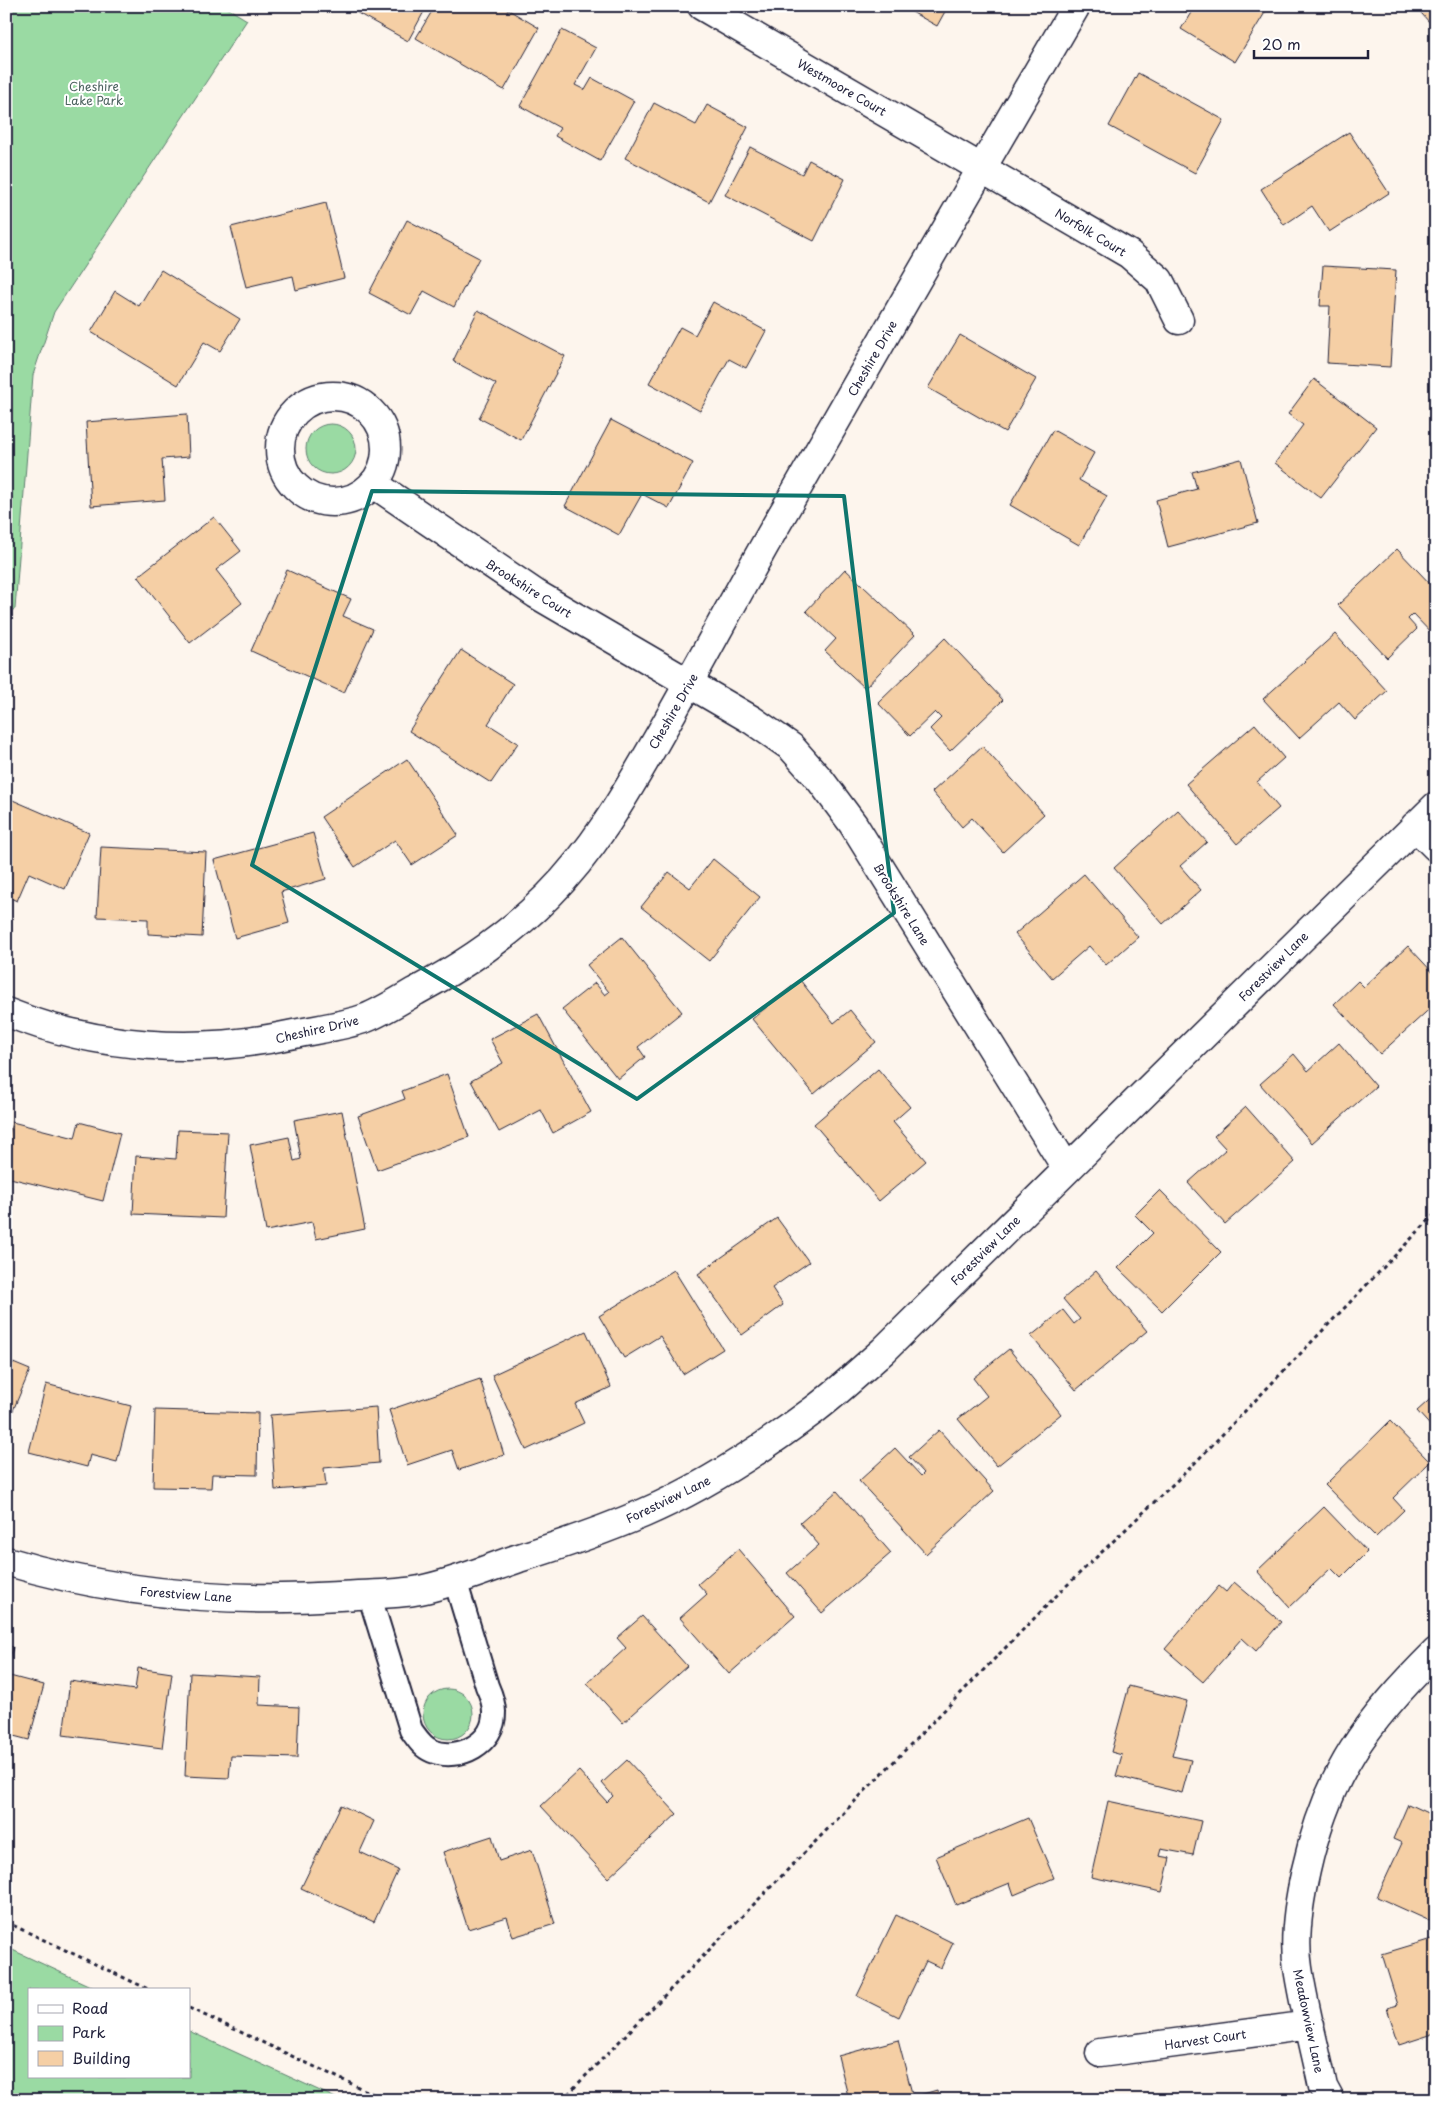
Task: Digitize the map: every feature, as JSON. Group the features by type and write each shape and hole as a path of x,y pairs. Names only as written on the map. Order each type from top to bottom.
{"street":[{"name":"Westmoore Court","path":"702,6 982,168"},
{"name":"Cheshire Drive","path":"6,1012 50,1028 98,1039 143,1045 181,1047 227,1045 271,1039 366,1018 450,973 488,949 523,920 576,865 600,835 621,802 690,684 745,578 1076,6"},
{"name":"Norfolk Court","path":"982,168 1129,254 1159,280 1178,320"},
{"name":"Brookshire Court","path":"374,484 536,594 690,684"},
{"name":"Brookshire Lane","path":"690,684 752,720 790,747 821,781 853,824 1067,1169"},
{"name":"Forestview Lane","path":"6,1561 94,1584 162,1594 210,1598 311,1598 418,1590 455,1580 542,1551 645,1513 709,1480 766,1444 816,1409 883,1351 1436,806"},
{"path":"1415,826 1436,847"},
{"name":"Meadowview Lane","path":"1330,2100 1323,2087 1298,1967 1298,1926 1302,1888 1314,1833 1330,1792 1348,1756 1370,1723 1396,1692 1436,1652"},
{"name":"Harvest Court","path":"1100,2053 1310,2025"}],"lane":[{"path":"369,1594 410,1730 419,1742 431,1751 445,1755 460,1754 473,1748 484,1739 492,1727 494,1714 493,1700 455,1580"}],"path":[{"path":"562,2100 1062,1590 1191,1467 1436,1213"},
{"path":"6,1922 146,1988"},
{"path":"190,2008 386,2100"},
{"path":"6,2096 17,2100"}],"highlighted area":[{"path":"372,491 844,496 894,913 637,1099 252,865"}],"green space":[{"name":"Cheshire Lake Park","path":"6,6 224,6 247,20 54,312 33,375 15,609 6,613"},
{"path":"326,424 336,424 349,431 356,444 356,454 349,467 336,474 326,474 317,470 310,463 306,454 306,444 310,435 317,428"},
{"path":"448,1689 462,1693 469,1700 473,1714 469,1728 462,1735 448,1739 434,1735 427,1728 423,1714 427,1700 434,1693"},
{"path":"6,1947 95,1988 28,1988 28,2078 190,2078 190,2031 340,2100 6,2100"}],"building":[{"path":"345,6 427,6 408,41"},
{"path":"435,6 502,6 539,28 504,90 416,38"},
{"path":"901,6 948,6 937,26"},
{"path":"1195,6 1269,6 1235,62 1181,29"},
{"path":"1415,6 1436,6 1436,16 1429,22"},
{"path":"562,30 596,48 575,85 585,90 592,78 634,101 600,161 555,136 560,128 520,106"},
{"path":"1138,73 1224,120 1195,173 1109,126"},
{"path":"654,103 696,125 707,105 748,127 709,202 625,158"},
{"path":"1349,132 1389,193 1329,232 1312,206 1284,225 1261,189"},
{"path":"750,147 802,174 809,160 845,179 814,241 725,195"},
{"path":"326,203 344,278 296,290 293,276 246,287 231,227"},
{"path":"407,220 479,258 454,307 424,291 411,315 369,293"},
{"path":"1323,266 1396,270 1390,367 1327,363 1330,306 1320,306"},
{"path":"161,270 240,319 220,351 204,342 178,385 91,332 115,291 139,306"},
{"path":"713,302 766,331 746,368 729,359 700,411 649,383 680,327 695,335"},
{"path":"478,310 565,356 521,440 479,418 496,384 453,361"},
{"path":"960,335 1036,379 1005,432 928,388"},
{"path":"1314,379 1376,427 1321,498 1275,463 1303,425 1288,414"},
{"path":"187,414 189,457 162,459 165,500 91,506 86,422"},
{"path":"611,420 693,463 669,508 642,494 619,535 565,506"},
{"path":"1053,430 1094,453 1079,480 1107,496 1079,545 1010,505"},
{"path":"1241,459 1258,523 1168,547 1156,500 1197,489 1192,472"},
{"path":"214,517 241,551 216,570 242,603 190,643 138,576"},
{"path":"1397,549 1436,590 1436,638 1413,614 1408,619 1417,629 1387,658 1338,605"},
{"path":"845,569 915,635 865,688 825,651 836,639 806,611"},
{"path":"287,570 351,599 343,616 373,629 344,693 251,651"},
{"path":"1335,634 1387,691 1355,720 1339,702 1299,738 1263,699"},
{"path":"945,638 1003,700 950,751 930,729 941,718 935,712 910,736 878,703"},
{"path":"461,650 513,684 488,724 518,743 491,783 409,731"},
{"path":"1255,724 1284,758 1257,782 1279,808 1237,844 1186,784"},
{"path":"982,746 1044,814 1003,852 972,818 962,827 932,792"},
{"path":"407,759 458,835 412,865 395,840 355,867 321,817"},
{"path":"8,798 89,833 65,889 29,873 17,901 6,896 6,803"},
{"path":"1178,810 1207,842 1180,866 1201,890 1163,924 1114,868"},
{"path":"313,833 326,879 281,892 289,923 235,938 214,860"},
{"path":"101,847 206,852 202,937 148,934 148,919 97,917"},
{"path":"713,859 760,897 709,961 641,907 669,872 690,888"},
{"path":"1084,874 1138,937 1106,965 1089,946 1052,978 1015,934"},
{"path":"622,937 682,1012 638,1047 645,1057 618,1079 562,1009 595,983 605,995 609,992 587,965"},
{"path":"1408,946 1436,976 1436,1003 1380,1054 1334,1004 1358,981 1364,987"},
{"path":"800,980 834,1023 850,1010 876,1042 814,1094 752,1019"},
{"path":"538,1014 591,1112 553,1133 541,1110 499,1132 471,1081 503,1063 490,1039"},
{"path":"1339,1043 1376,1086 1312,1143 1260,1084 1294,1054 1308,1071"},
{"path":"878,1069 910,1107 893,1122 926,1161 879,1201 814,1124"},
{"path":"447,1074 469,1137 377,1170 358,1116 405,1099 402,1091"},
{"path":"1246,1107 1295,1162 1225,1224 1188,1183 1226,1149 1214,1136"},
{"path":"342,1111 365,1229 316,1239 312,1222 266,1231 250,1145 289,1137 294,1161 301,1159 294,1120"},
{"path":"12,1122 75,1138 79,1122 120,1133 103,1201 6,1177 6,1147"},
{"path":"178,1130 228,1132 223,1218 133,1214 136,1156 176,1159"},
{"path":"1160,1190 1221,1252 1162,1311 1118,1268 1153,1233 1135,1215"},
{"path":"777,1218 809,1262 772,1288 783,1305 742,1335 698,1274"},
{"path":"674,1270 723,1349 683,1374 660,1336 624,1358 599,1316"},
{"path":"1096,1271 1147,1331 1076,1390 1031,1336 1063,1310 1074,1324 1080,1319 1063,1299"},
{"path":"586,1331 611,1387 575,1404 584,1423 526,1450 492,1375"},
{"path":"1009,1349 1061,1414 997,1466 958,1419 987,1396 973,1378"},
{"path":"6,1360 30,1370 9,1420 6,1419"},
{"path":"480,1379 504,1455 459,1470 452,1450 407,1465 389,1410"},
{"path":"46,1384 131,1406 117,1462 90,1455 87,1467 29,1452"},
{"path":"1436,1394 1436,1432 1417,1411"},
{"path":"376,1407 379,1463 324,1468 326,1486 275,1490 270,1415"},
{"path":"155,1410 258,1413 257,1475 212,1474 211,1488 153,1487"},
{"path":"1390,1421 1430,1462 1393,1498 1404,1510 1376,1537 1325,1485"},
{"path":"939,1430 994,1491 926,1554 859,1481 895,1448 921,1476 924,1473 909,1457"},
{"path":"837,1491 891,1553 822,1613 787,1573 819,1545 800,1523"},
{"path":"1324,1507 1367,1552 1341,1578 1331,1568 1290,1607 1257,1571"},
{"path":"738,1549 795,1616 729,1674 680,1618 707,1594 698,1584"},
{"path":"1234,1582 1281,1622 1256,1651 1242,1638 1203,1682 1165,1649 1219,1586 1226,1592"},
{"path":"642,1616 687,1666 623,1723 587,1683 626,1648 617,1638"},
{"path":"6,1645 13,1647 6,1674"},
{"path":"138,1668 172,1673 162,1748 63,1735 70,1681 135,1690"},
{"path":"190,1673 260,1677 259,1705 299,1707 297,1758 231,1756 229,1778 185,1776"},
{"path":"6,1675 44,1685 29,1740 6,1734"},
{"path":"1129,1686 1187,1701 1172,1756 1191,1760 1182,1793 1116,1776 1122,1755 1111,1752"},
{"path":"627,1760 677,1814 608,1878 541,1806 579,1771 607,1802 613,1796 602,1783"},
{"path":"1108,1801 1201,1821 1193,1855 1161,1849 1159,1856 1170,1858 1162,1892 1091,1877"},
{"path":"1408,1804 1436,1817 1436,1909 1430,1921 1377,1897 1402,1843 1393,1839"},
{"path":"341,1805 374,1821 360,1852 398,1870 374,1922 301,1888"},
{"path":"1028,1818 1054,1878 1014,1895 1010,1883 956,1905 936,1857"},
{"path":"492,1836 499,1861 532,1850 555,1924 513,1937 507,1917 468,1929 443,1852"},
{"path":"896,1915 953,1943 941,1968 926,1961 899,2017 857,1996"},
{"path":"1435,1938 1436,2033 1399,2045 1387,2008 1398,2005 1382,1954"},
{"path":"898,2040 913,2097 937,2090 939,2100 849,2100 838,2056"},
{"path":"1436,2084 1436,2100 1427,2100"}]}
